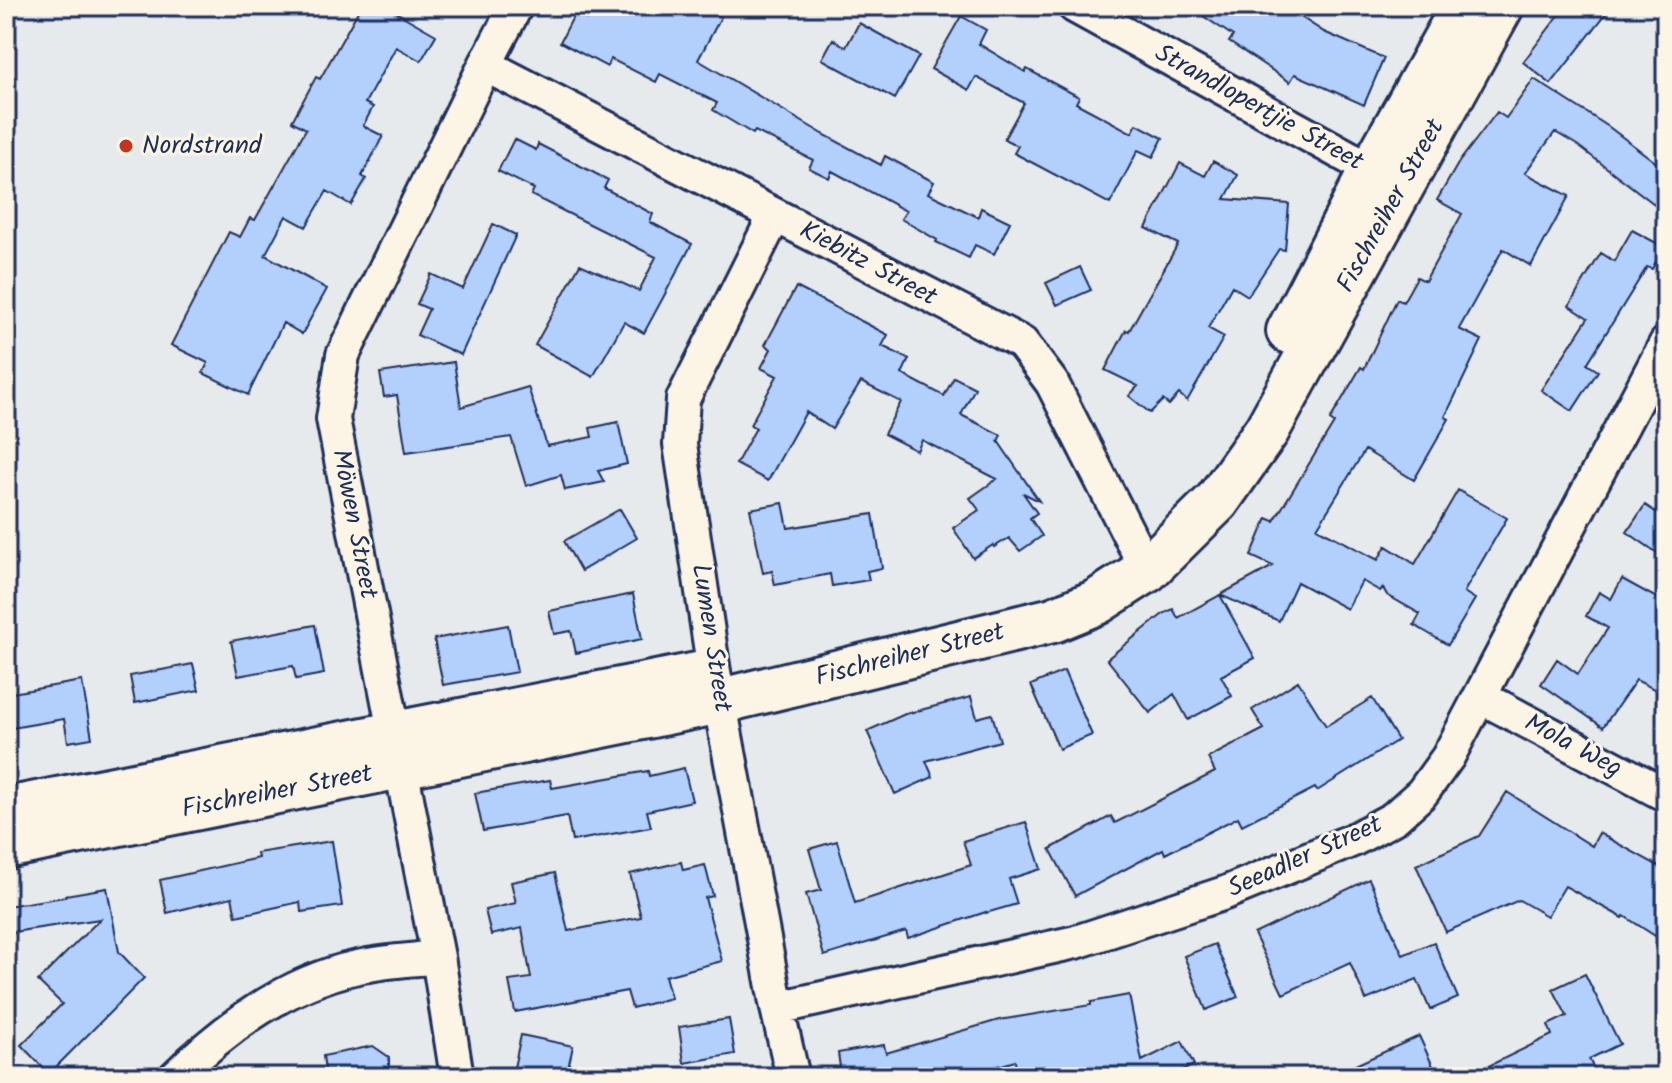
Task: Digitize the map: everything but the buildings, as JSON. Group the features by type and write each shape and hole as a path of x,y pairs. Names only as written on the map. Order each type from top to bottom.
{"street":[{"name":"Möwen Street","path":"457,1077 438,957 333,419 343,355 516,6"},
{"name":"Strandlopertjie Street","path":"1074,6 1387,178"},
{"name":"Fischreiher Street","path":"1387,178 1464,6"},
{"name":"Fischreiher Street","path":"6,846 399,751 718,687 1041,597 1140,558 1257,393 1387,178 1501,6"},
{"name":"Kiebitz Street","path":"485,65 1022,343 1052,383 1140,558"},
{"name":"Lumen Street","path":"775,215 683,399 680,444 718,687 777,1008 793,1077"},
{"name":"Seeadler Street","path":"777,1008 1076,942 1225,893 1353,840 1394,818 1422,793 1448,757 1666,343"},
{"name":"Mola Weg","path":"1481,697 1666,795"},
{"name":"Fischreiher Street","path":"6,810 399,751"},
{"path":"175,1077 200,1052 252,1012 306,983 358,967 438,957"}],"place":[{"name":"Nordstrand","path":"126,146"}]}
